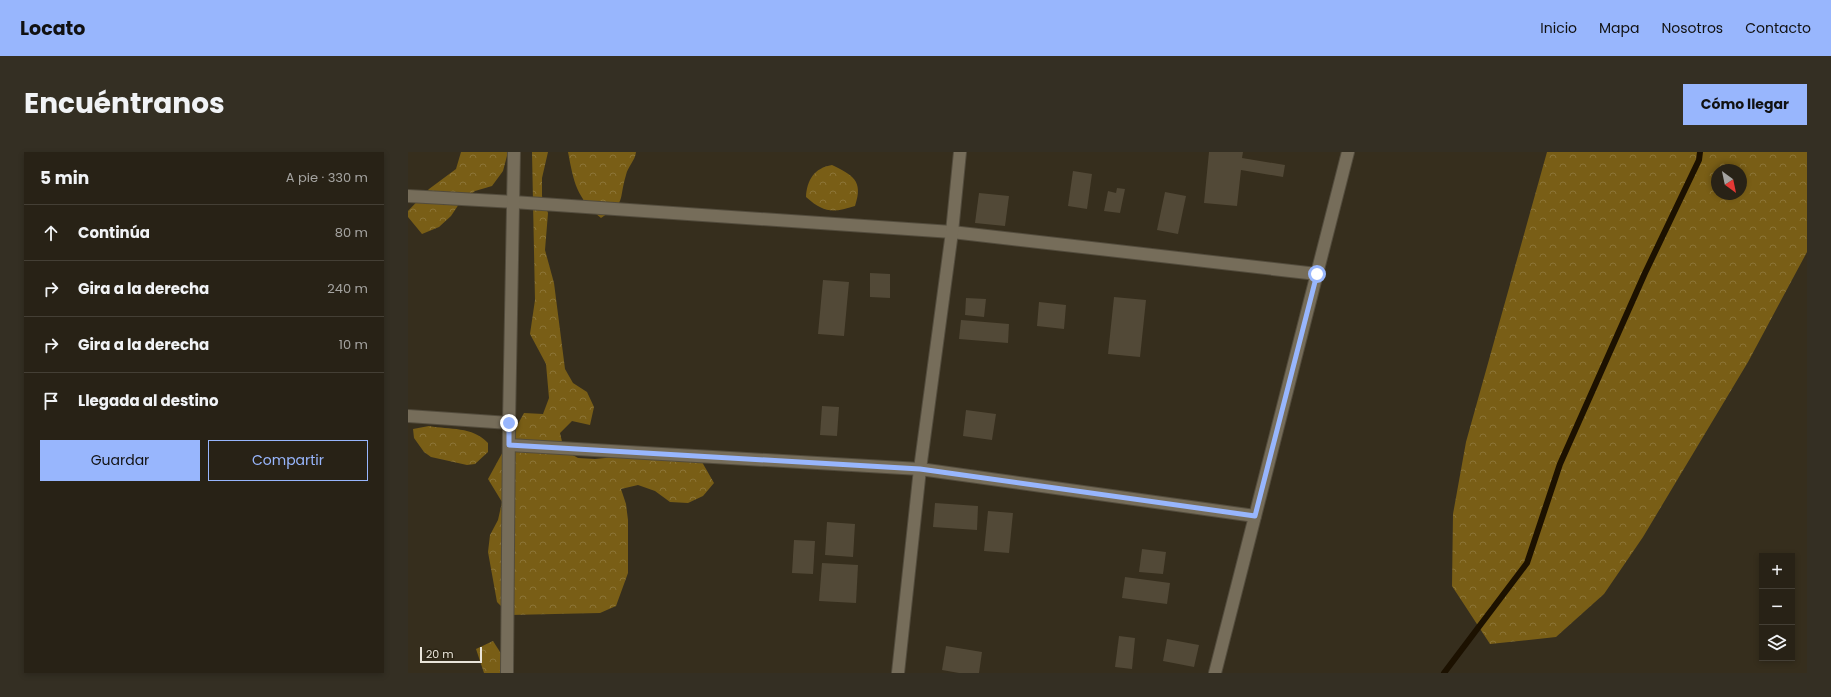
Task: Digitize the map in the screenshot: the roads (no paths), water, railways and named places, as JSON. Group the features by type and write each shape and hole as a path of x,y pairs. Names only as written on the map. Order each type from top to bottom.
{"street":[{"path":"507,673 509,423 514,152"},
{"path":"898,673 920,469 952,232 960,152"},
{"path":"1215,673 1348,152"},
{"path":"408,196 952,232 1317,274"},
{"path":"408,416 509,423"},
{"path":"509,445 920,469 1255,516"}],"waterway":[{"path":"1444,673 1527,563 1560,464 1645,273 1699,160 1700,152"}]}
